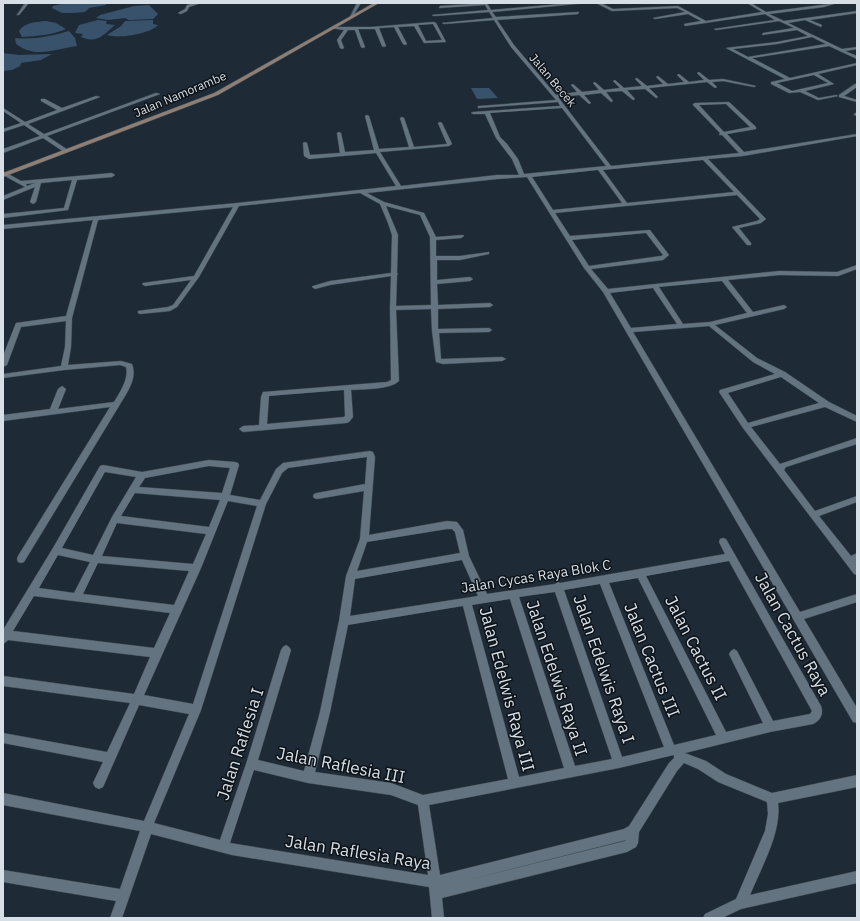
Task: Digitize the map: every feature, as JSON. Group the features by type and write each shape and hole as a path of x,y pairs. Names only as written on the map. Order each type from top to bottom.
{"main road":[{"name":"Jalan Namorambe","path":"4,175 216,94 377,3"}],"street":[{"path":"18,14 27,3"},
{"path":"180,13 186,10 188,6 199,3"},
{"path":"350,18 359,3"},
{"path":"440,7 486,3"},
{"name":"Jalan Becek","path":"486,3 512,46 555,96 609,167"},
{"path":"434,15 585,3"},
{"path":"598,3 612,10 676,7 705,22"},
{"path":"749,3 765,13 857,58"},
{"path":"685,25 824,6 835,3"},
{"path":"444,23 578,13"},
{"path":"654,18 689,13"},
{"path":"716,29 856,13"},
{"path":"806,19 821,26"},
{"path":"332,28 346,29 395,25 434,23 445,41 424,42 415,24"},
{"path":"395,25 405,44"},
{"path":"376,27 384,46"},
{"path":"356,28 363,47"},
{"path":"342,48 339,40 346,29"},
{"path":"763,34 798,29"},
{"path":"789,79 728,49 814,36"},
{"path":"747,58 829,45"},
{"path":"842,50 857,48"},
{"path":"815,74 832,83 788,92 773,83 857,64"},
{"path":"699,73 715,87"},
{"path":"679,75 688,83"},
{"path":"658,77 667,85"},
{"path":"637,79 656,97"},
{"path":"555,96 723,80 754,86"},
{"path":"615,81 633,99"},
{"path":"595,83 611,101"},
{"path":"573,85 589,103"},
{"path":"857,85 841,96 857,101"},
{"path":"800,90 818,100 836,96"},
{"path":"3,151 158,94"},
{"path":"3,131 98,97"},
{"path":"43,100 61,110"},
{"path":"480,107 559,101"},
{"path":"721,134 754,128 727,103 695,104 695,106 721,134 743,154"},
{"path":"473,113 563,107"},
{"path":"3,109 66,151"},
{"path":"487,112 498,138 506,145 525,176 553,212 587,268 606,291 857,718"},
{"path":"367,116 377,151 399,187"},
{"path":"402,118 412,148"},
{"path":"305,143 308,157 450,144 440,123"},
{"path":"339,133 343,153"},
{"path":"3,227 497,177 525,176 705,159 857,136"},
{"path":"705,159 763,220 735,226 749,244"},
{"path":"599,168 626,205"},
{"path":"4,175 28,188"},
{"path":"21,183 39,183 112,175"},
{"path":"3,216 66,210 75,178"},
{"path":"3,198 39,183"},
{"path":"33,202 39,183"},
{"path":"360,191 382,203 421,212 433,239 434,331 437,359 440,362 502,359"},
{"path":"553,212 738,193"},
{"path":"264,427 266,394 388,384 395,381 395,235 392,223 382,203"},
{"path":"140,312 174,307 196,277 237,204"},
{"path":"64,368 68,347 69,318 96,218"},
{"path":"570,238 648,231 666,255 663,258 587,268"},
{"path":"433,239 461,236"},
{"path":"433,258 460,258 487,253"},
{"path":"606,291 783,273 838,274 857,267"},
{"path":"315,287 330,283 395,274"},
{"path":"145,284 196,277"},
{"path":"434,282 470,279"},
{"path":"724,279 751,314"},
{"path":"655,286 681,326"},
{"path":"394,308 490,304"},
{"path":"628,330 710,324 784,308"},
{"path":"3,365 18,325 69,318"},
{"path":"710,324 755,360 782,374 826,404 857,419"},
{"path":"434,331 488,330"},
{"path":"3,376 64,368 121,364 129,366 131,373 130,378 116,404 21,559"},
{"path":"782,374 723,392 746,426 813,515 853,559 857,571"},
{"path":"243,429 346,420 348,417 347,387"},
{"path":"53,412 62,389"},
{"path":"3,418 116,404"},
{"path":"746,426 826,404"},
{"path":"780,470 783,465 857,441"},
{"path":"116,918 147,826 196,710 262,504 279,471 285,465 368,454 371,457 364,539 351,576 344,622 325,712 308,776"},
{"path":"99,783 212,531 236,466 233,464 209,464 142,475 103,468 56,551 4,637 156,653"},
{"path":"77,597 115,519 142,475"},
{"path":"317,496 368,487"},
{"path":"134,490 225,497 262,504"},
{"path":"813,515 857,499"},
{"path":"115,519 212,531"},
{"path":"364,539 450,524 458,530 465,556 484,599"},
{"name":"Jalan Cactus Raya","path":"423,802 516,784 671,751 723,737 813,719 816,716 817,710 724,542"},
{"path":"56,551 96,559 196,568"},
{"path":"351,576 465,556"},
{"name":"Jalan Cycas Raya Blok C","path":"344,622 558,586 603,580 732,557"},
{"name":"Jalan Cactus II","path":"640,573 723,737"},
{"name":"Jalan Cactus III","path":"603,580 671,751"},
{"name":"Jalan Edelwis Raya I","path":"558,586 619,762"},
{"path":"31,591 177,610"},
{"name":"Jalan Edelwis Raya II","path":"513,594 571,772"},
{"path":"797,616 857,598"},
{"name":"Jalan Edelwis Raya III","path":"467,602 516,784"},
{"name":"Jalan Raflesia I","path":"223,847 251,764 286,650"},
{"path":"734,654 770,727"},
{"path":"3,681 137,699 196,710"},
{"path":"3,738 109,758"},
{"path":"671,751 682,758 702,765 722,778 772,799 857,781"},
{"name":"Jalan Raflesia Raya","path":"3,799 147,826 223,847 435,888 513,867 627,846 632,843 633,830 669,773 682,758"},
{"name":"Jalan Raflesia III","path":"251,764 308,776 391,789 423,802"},
{"path":"740,904 771,831 774,814 772,799"},
{"path":"423,802 438,918"},
{"path":"3,876 124,896"},
{"path":"709,918 740,904 857,877"}],"water":[{"path":"65,3 106,3 106,5 89,8 85,12 73,13 62,13 52,8 53,6"},
{"path":"149,5 158,14 153,19 129,20 125,18 108,20 96,18 100,15 134,6"},
{"path":"98,20 107,21 106,24 115,25 96,39 87,39 81,37 83,34 75,33 79,25"},
{"path":"153,20 153,24 158,25 148,31 126,36 107,35 121,26 125,21"},
{"path":"46,21 56,23 66,29 39,36 22,37 19,31 24,26 31,23"},
{"path":"69,31 75,38 77,46 53,51 38,52 23,49 16,44 15,38 42,37"},
{"path":"3,53 19,55 52,54 41,60 21,63 20,66 12,70 3,71"},
{"path":"471,88 489,88 498,98 477,99"}]}
